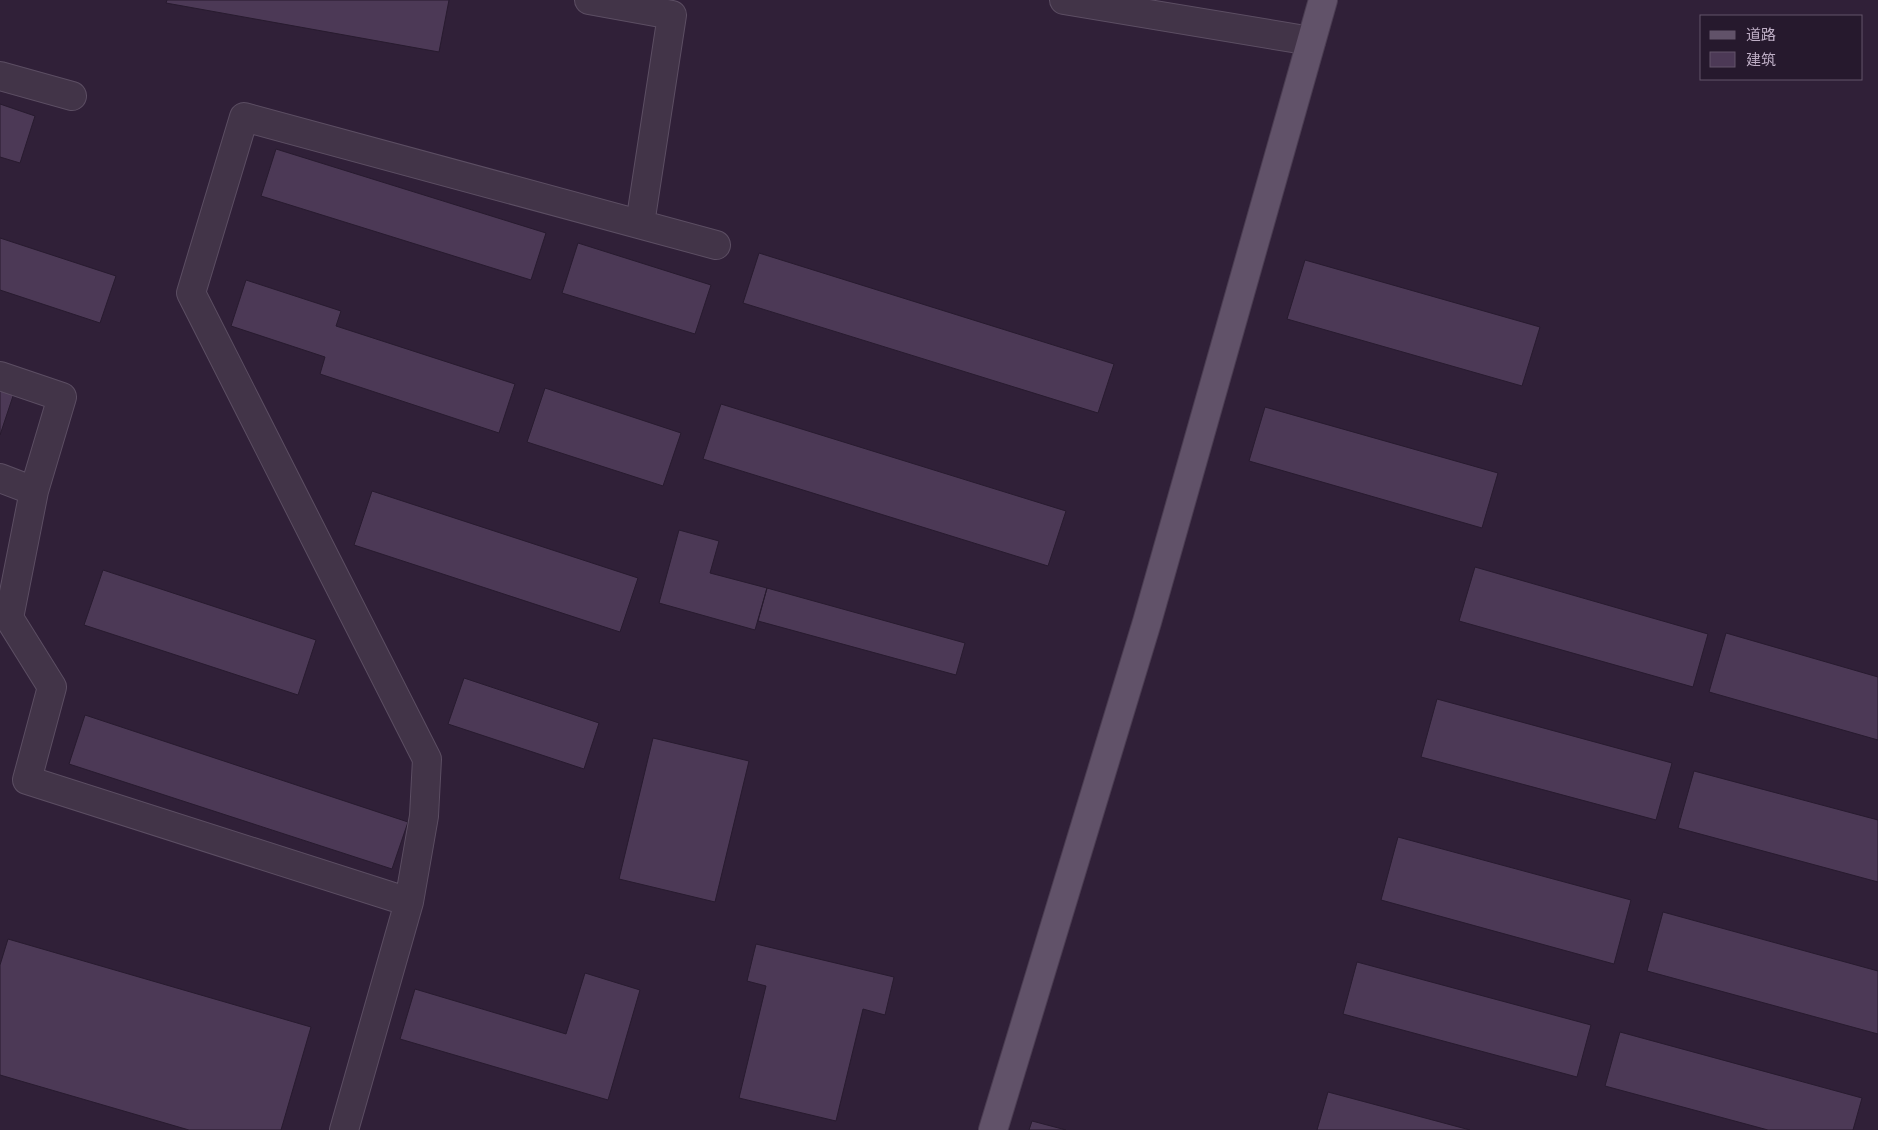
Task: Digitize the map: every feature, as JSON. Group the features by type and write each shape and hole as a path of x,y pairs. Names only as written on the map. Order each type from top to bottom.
{"main road":[{"path":"993,1130 1147,622 1323,0"}],"street":[{"path":"589,0 672,15 640,224"},
{"path":"1064,0 1311,41"},
{"path":"0,76 72,96"},
{"path":"344,1130 409,902 424,816 427,759 191,293 244,117 716,245"},
{"path":"0,376 62,397 34,491 9,618 52,687 27,780 409,902"},
{"path":"0,478 34,491"}],"building":[{"path":"167,0 449,0 439,52 166,3"},
{"path":"0,104 35,116 20,163 0,157"},
{"path":"276,149 546,233 531,280 261,196"},
{"path":"0,238 116,276 100,323 0,290"},
{"path":"578,243 711,285 695,334 562,293"},
{"path":"759,253 1114,364 1098,413 743,303"},
{"path":"1305,260 1540,327 1522,386 1287,319"},
{"path":"246,280 341,311 336,326 515,384 499,433 320,374 325,357 231,326"},
{"path":"0,386 15,390 0,435"},
{"path":"545,388 681,433 663,486 527,442"},
{"path":"721,404 1066,511 1048,566 703,459"},
{"path":"1265,407 1498,473 1482,528 1249,461"},
{"path":"372,491 638,578 620,632 354,545"},
{"path":"679,530 719,541 710,573 767,588 755,630 659,603"},
{"path":"1475,567 1708,634 1693,687 1459,621"},
{"path":"103,570 316,640 298,695 84,625"},
{"path":"767,588 965,643 956,675 758,621"},
{"path":"1726,633 1878,677 1878,740 1709,692"},
{"path":"464,678 599,723 584,769 448,724"},
{"path":"1437,699 1672,763 1656,820 1421,757"},
{"path":"85,715 408,822 392,869 69,764"},
{"path":"653,738 749,761 715,902 619,879"},
{"path":"1694,771 1878,820 1878,882 1678,828"},
{"path":"1398,837 1631,900 1614,964 1381,900"},
{"path":"1663,912 1878,971 1878,1034 1647,971"},
{"path":"8,939 311,1027 281,1130 189,1130 0,1075 0,965"},
{"path":"756,944 894,977 885,1015 863,1009 836,1121 739,1098 766,986 747,981"},
{"path":"1357,962 1591,1025 1577,1077 1343,1014"},
{"path":"585,973 640,990 608,1100 400,1039 415,989 566,1034"},
{"path":"1620,1032 1862,1098 1853,1130 1768,1130 1605,1086"},
{"path":"1328,1092 1470,1130 1317,1130"},
{"path":"1032,1121 1066,1130 1029,1130"}]}
